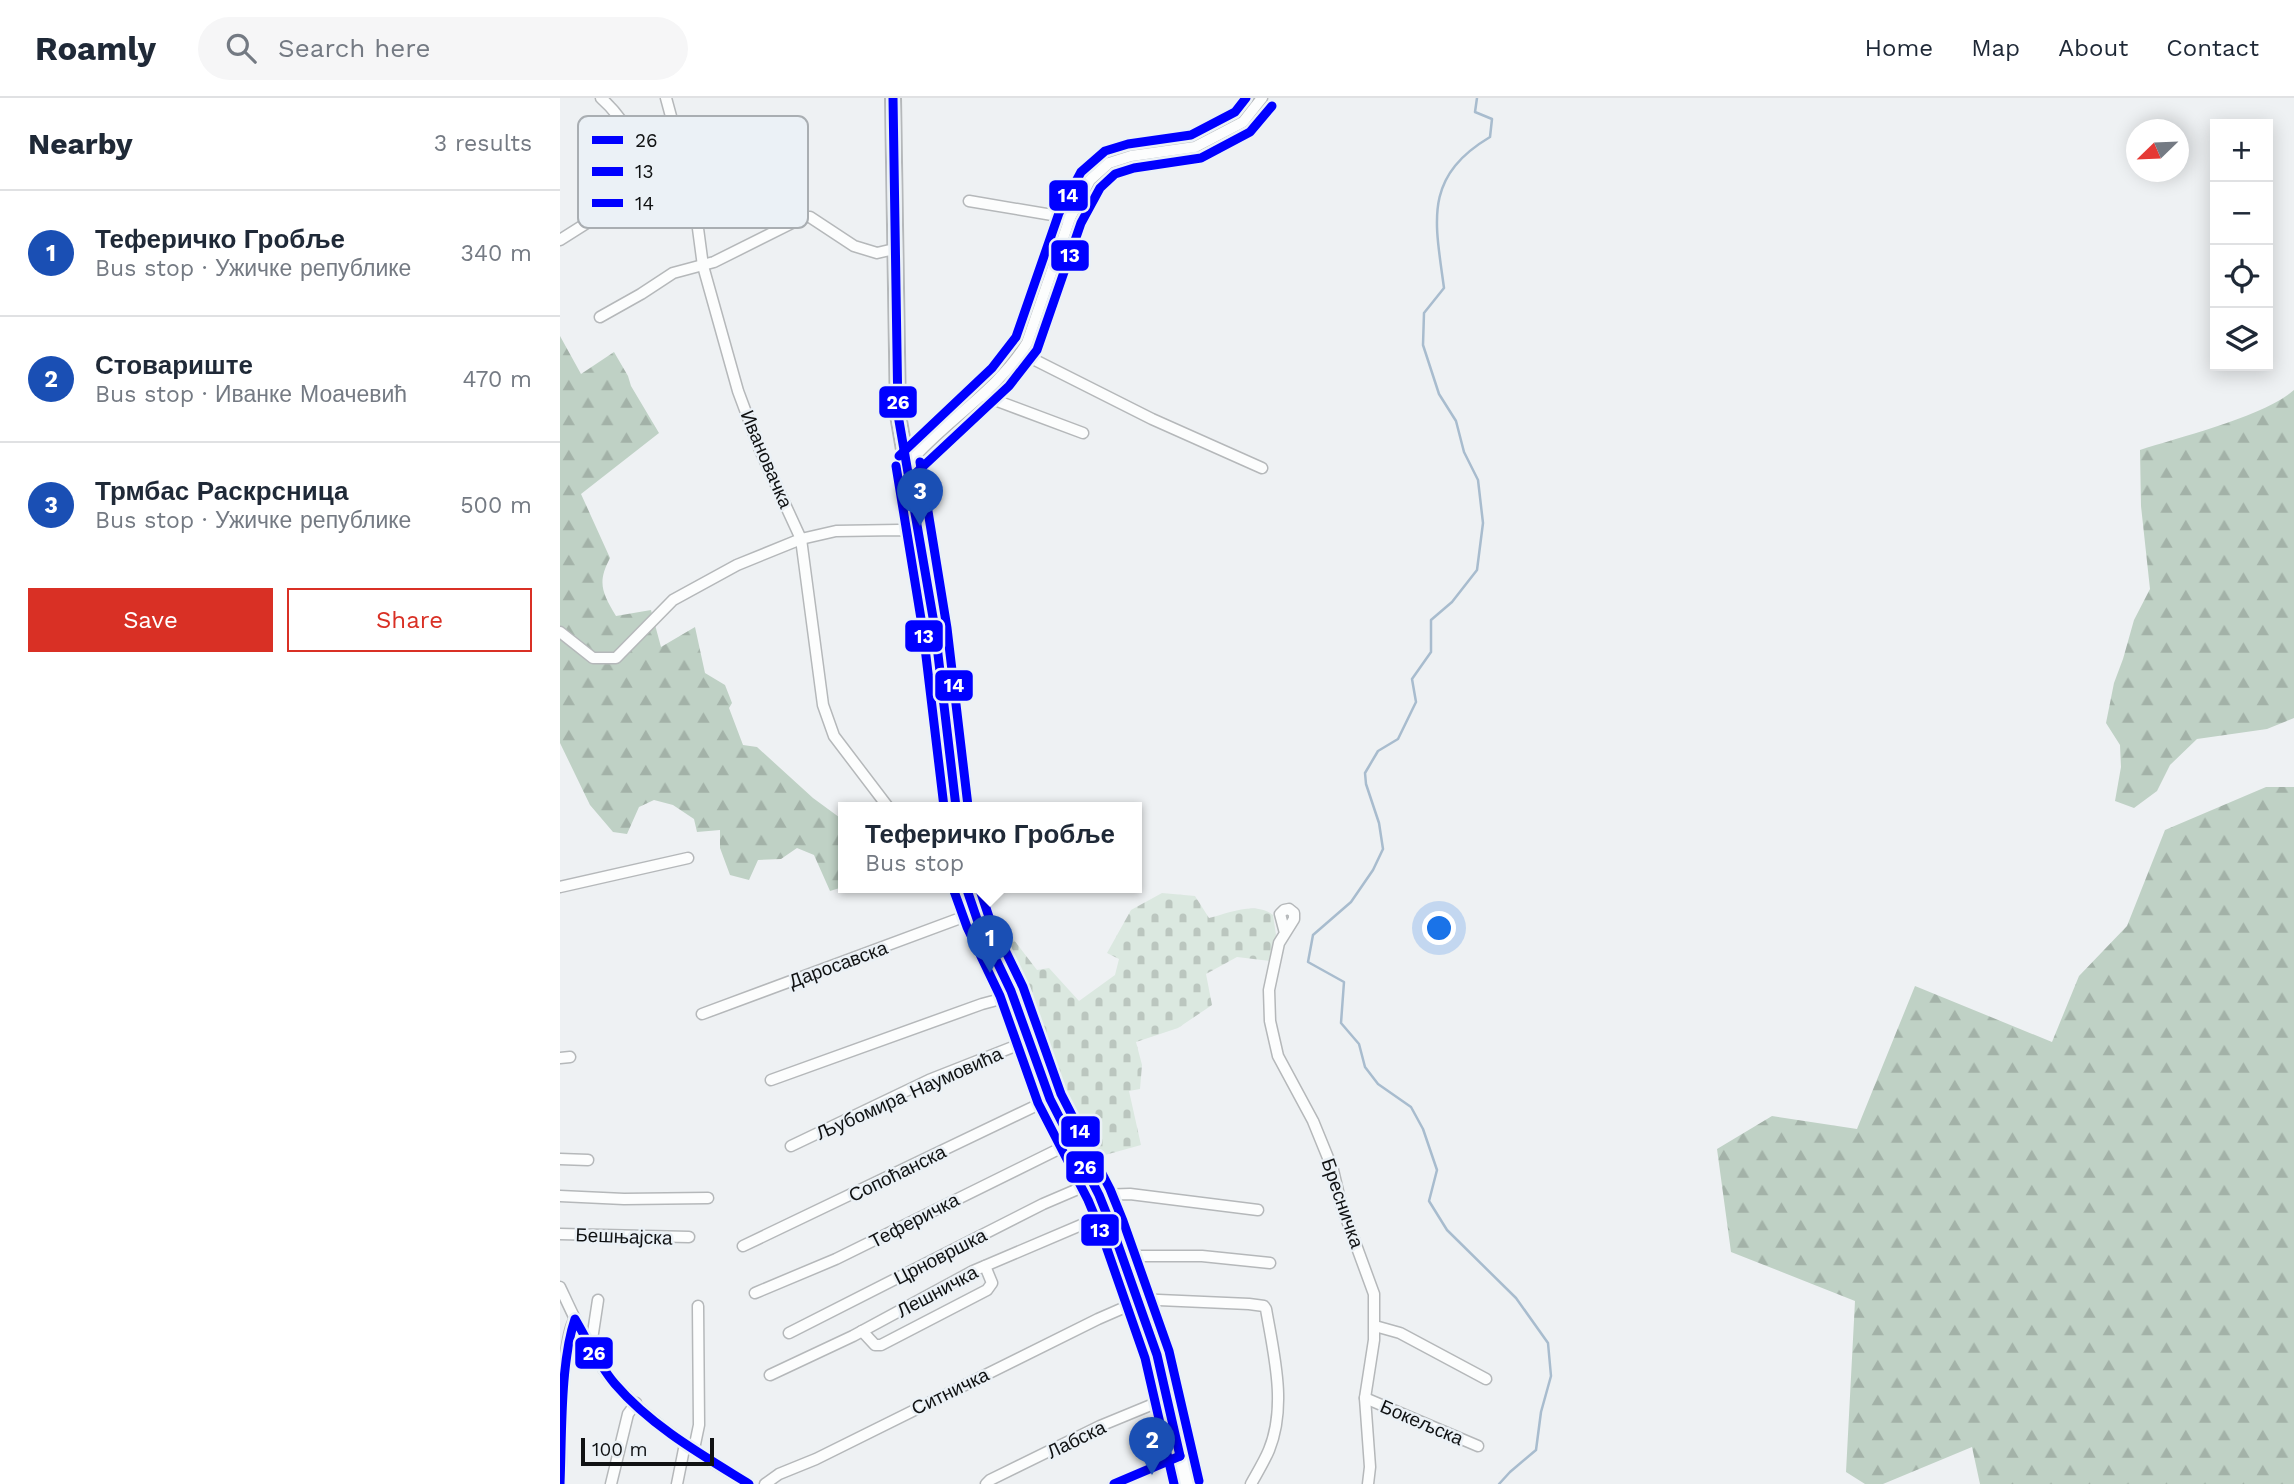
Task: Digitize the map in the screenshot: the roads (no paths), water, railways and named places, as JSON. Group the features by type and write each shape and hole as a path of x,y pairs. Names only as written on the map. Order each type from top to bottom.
{"street":[{"path":"601,98 615,116"},
{"name":"Ивановачка","path":"666,98 671,116"},
{"path":"893,98 897,404 934,629 955,802"},
{"path":"908,464 950,423 984,396 1021,354 1070,218 1090,180 1109,163 1130,156 1195,147 1243,122 1262,98"},
{"path":"969,201 1070,218"},
{"path":"808,217 854,246 877,253 894,249"},
{"path":"560,240 579,228"},
{"name":"Ивановачка","path":"698,228 703,266 738,391 760,450 801,540 823,705 834,736 884,802"},
{"path":"600,317 673,273 714,262 782,228"},
{"path":"1021,354 1152,419 1262,468"},
{"path":"984,396 1083,433"},
{"path":"560,632 593,658 616,658 673,600 737,565 801,540 848,531 918,533"},
{"path":"560,887 688,858"},
{"path":"967,893 1013,996 1050,1099 1107,1214 1157,1355 1186,1484"},
{"name":"Даросавска","path":"702,1014 974,913"},
{"name":"Бресничка","path":"1285,933 1279,943 1269,989 1273,1040 1283,1066 1313,1121 1333,1170 1341,1204 1373,1287 1375,1326 1365,1398 1370,1467 1368,1484"},
{"path":"771,1080 982,1004 1013,996"},
{"name":"Љубомира Наумовића","path":"791,1146 929,1080 1028,1041"},
{"name":"Сопоћанска","path":"743,1246 1050,1099"},
{"name":"Теферичка","path":"755,1293 836,1259 1071,1143"},
{"path":"560,1159 588,1160"},
{"path":"1095,1189 1258,1210"},
{"name":"Црновршка","path":"789,1333 1043,1204 1095,1189"},
{"path":"560,1196 624,1199 708,1198"},
{"name":"Лешничка","path":"770,1375 862,1331 985,1266 1107,1214"},
{"name":"Бешњајска","path":"560,1234 689,1237"},
{"path":"1121,1256 1202,1256 1270,1263"},
{"path":"862,1331 871,1343 878,1346 951,1308 991,1286 985,1266"},
{"path":"560,1287 575,1319 616,1384 636,1404 689,1446 749,1484"},
{"path":"591,1346 598,1300"},
{"path":"1137,1301 1234,1303 1264,1306 1266,1309 1276,1368 1278,1412 1269,1451 1251,1484"},
{"name":"Ситничка","path":"765,1484 779,1474 816,1459 1137,1301"},
{"path":"677,1484 689,1446 697,1442 698,1306"},
{"path":"560,1484 561,1396 567,1336 575,1319"},
{"path":"1375,1326 1400,1334 1486,1379"},
{"name":"Лабска","path":"986,1484 1100,1426 1168,1398"},
{"name":"Бокељска","path":"1365,1398 1478,1446"},
{"path":"611,1484 628,1414 636,1404"},
{"path":"1114,1484 1181,1455"}],"waterway":[{"path":"1477,98 1475,112 1492,119 1490,137 1468,152 1453,168 1444,185 1437,221 1444,288 1424,313 1423,345 1439,394 1456,421 1464,452 1478,480 1483,523 1477,570 1452,602 1431,620 1431,652 1412,679 1416,702 1398,739 1378,751 1365,773 1383,849 1373,870 1351,902 1313,935 1308,962 1344,982 1341,1023 1359,1044 1365,1067 1378,1084 1411,1107 1423,1129 1437,1170 1429,1201 1447,1230 1516,1298 1548,1343 1551,1376 1541,1412 1536,1450 1499,1484"}],"place":[{"name":"Трмбас Раскрсница","path":"920,526"},
{"name":"Теферичко Гробље","path":"990,973"},
{"name":"Стовариште","path":"1152,1475"}]}
